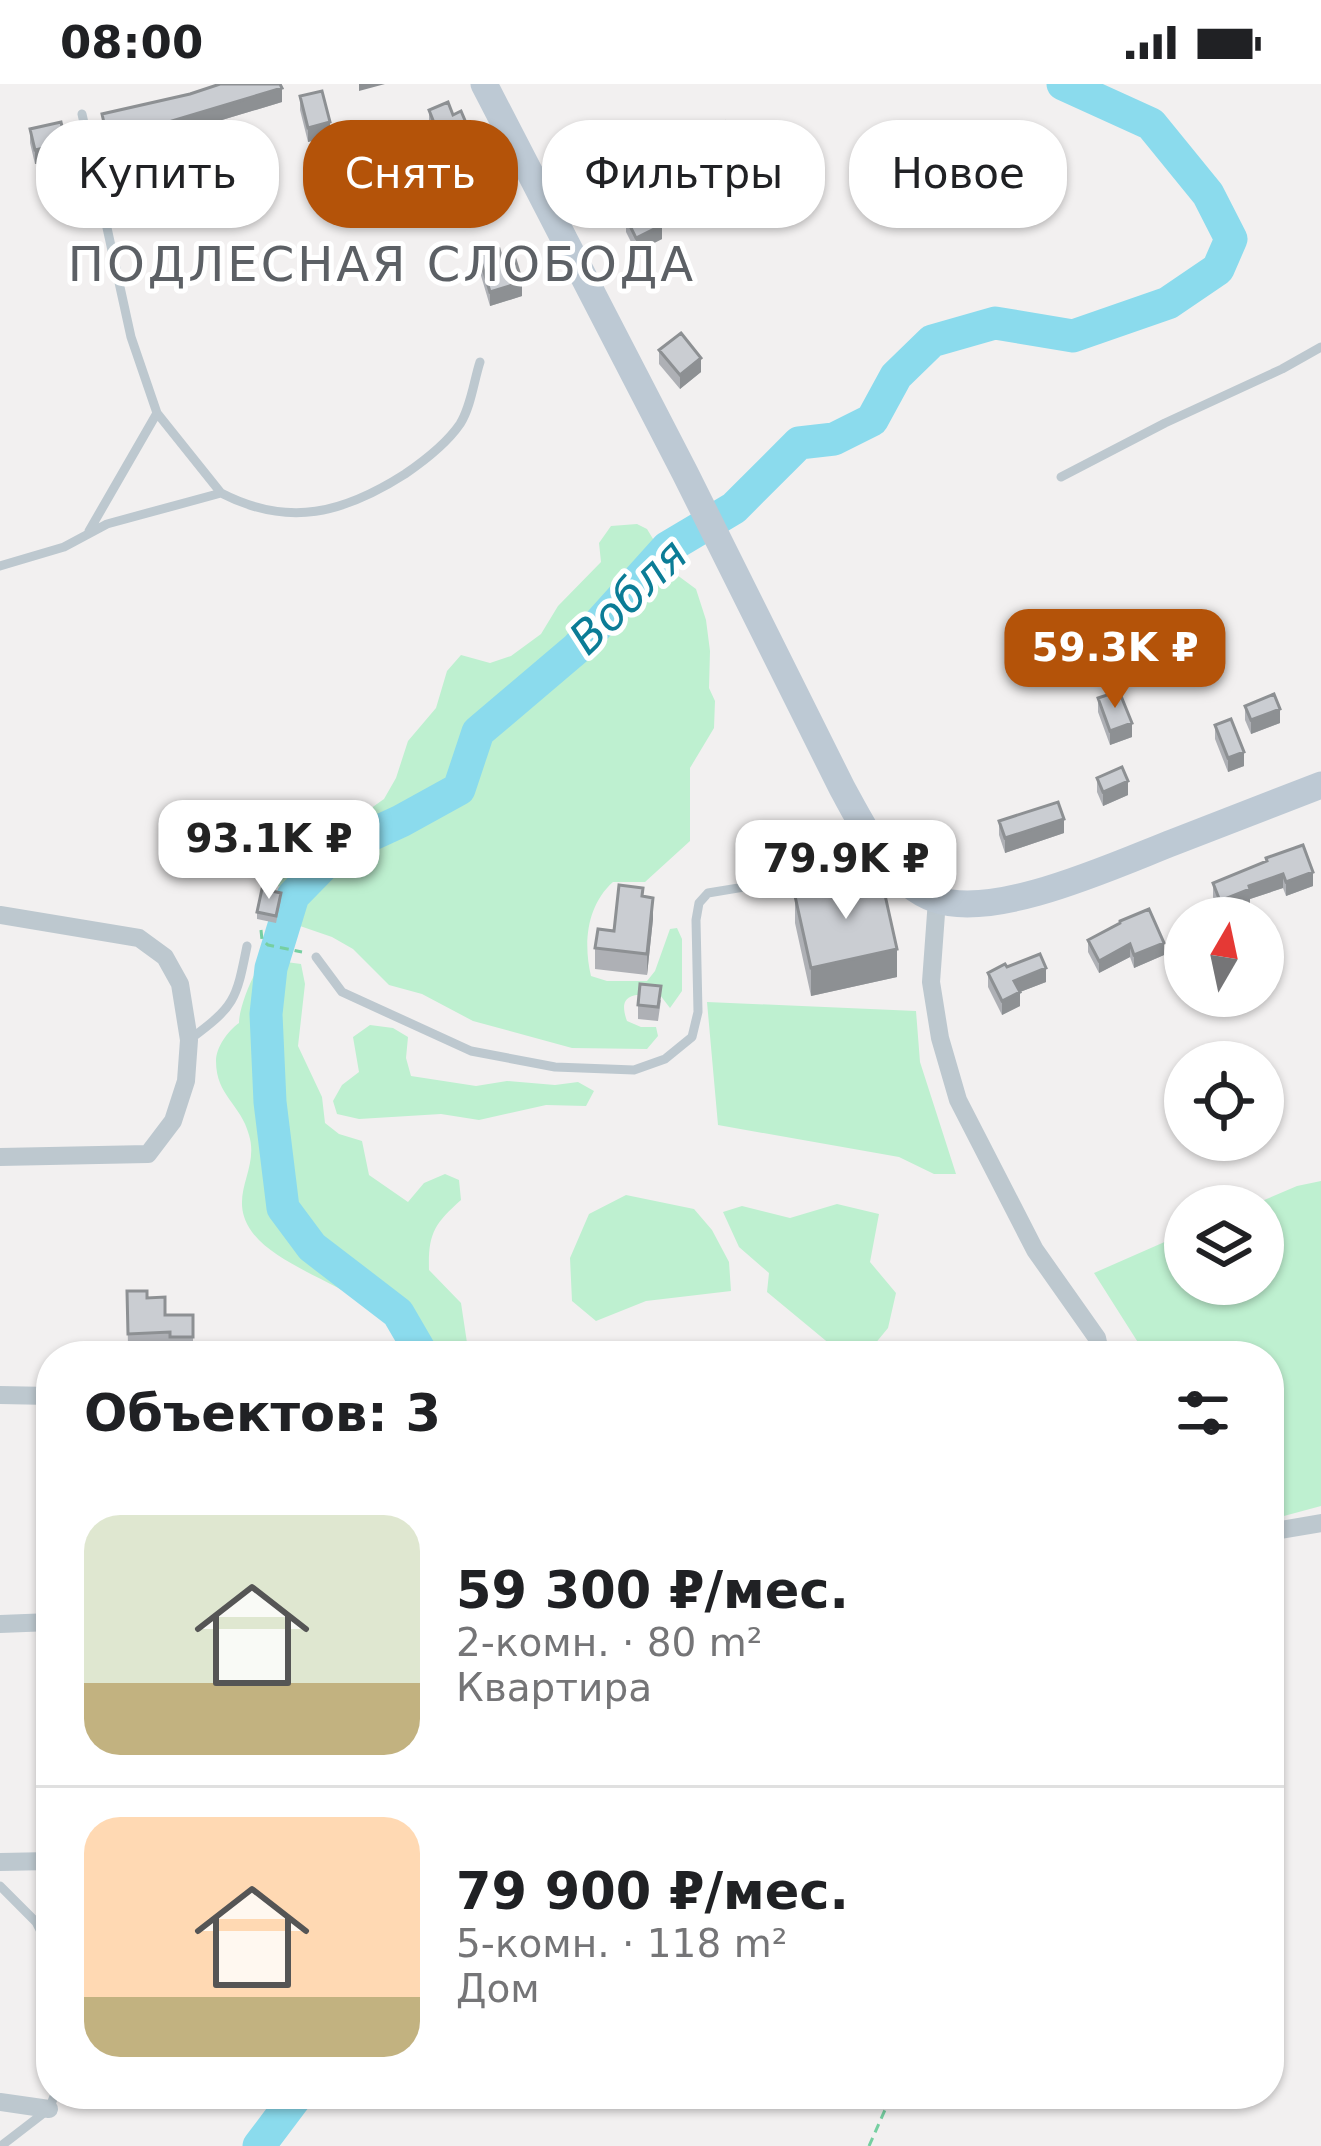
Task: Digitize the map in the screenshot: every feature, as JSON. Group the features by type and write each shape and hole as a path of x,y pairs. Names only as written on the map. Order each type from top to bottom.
{"street":[{"path":"484,84 842,788 866,832 901,877 938,901 980,903 1026,896 1321,785"},
{"path":"938,901 931,982 940,1038 958,1100 1035,1250 1098,1341"},
{"path":"0,915 139,938 165,957 180,984 189,1040 186,1081 173,1121 148,1154 0,1157"},
{"path":"0,1395 36,1396"},
{"path":"1284,1529 1321,1523"},
{"path":"0,1624 36,1623"},
{"path":"0,1862 36,1861"},
{"path":"0,2102 36,2102"}],"lane":[{"path":"82,114 131,338 157,412 221,494 247,507 292,514 343,508 424,461 461,422 480,362"},
{"path":"1061,477 1321,347"},
{"path":"86,536 157,412"},
{"path":"0,566 64,547 107,524 221,494"},
{"path":"316,957 342,992 471,1051 555,1067 634,1070 665,1059 692,1036 698,1012 695,920 699,903 708,893 799,878 885,856"},
{"path":"189,1040 219,1018 234,999 247,946"},
{"path":"0,1886 36,1922"},
{"path":"1,2146 44,2109"}],"path":[{"path":"261,930 268,945 297,950"},
{"path":"869,2146 885,2109"}],"green space":[{"path":"637,524 647,529 673,572 696,589 706,620 714,728 690,768 690,841 645,882 613,882 604,891 589,925 589,963 591,976 607,981 647,981 670,929 677,928 682,939 682,991 670,1008 660,995 627,999 627,1021 656,1027 658,1036 647,1049 572,1048 473,1021 422,994 389,985 353,949 300,926 298,908 287,888 267,884 255,868 257,847 276,825 313,817 353,821 384,799 408,741 436,708 447,671 461,655 490,663 511,656 541,634 558,606 601,562 599,543 611,526"},
{"path":"264,959 301,964 305,984 298,1046 322,1097 325,1123 339,1134 362,1141 369,1175 408,1202 424,1183 445,1174 459,1180 461,1200 434,1230 429,1270 461,1303 467,1341 399,1341 374,1311 275,1254 252,1232 242,1207 249,1135 224,1092 216,1061 223,1040 239,1023"},
{"path":"707,1002 916,1011 920,1062 956,1174 934,1174 899,1157 718,1125"},
{"path":"370,1025 393,1028 408,1037 406,1058 411,1076 476,1086 507,1081 578,1082 594,1091 586,1106 546,1105 479,1120 441,1114 359,1119 337,1114 333,1101 342,1085 359,1072 353,1037"},
{"path":"1321,1181 1321,1506 1284,1516 1284,1341 1137,1341 1094,1273 1164,1242 1164,1305 1284,1305 1284,1192"},
{"path":"626,1195 694,1209 729,1262 731,1291 646,1301 596,1321 572,1301 570,1258 589,1214"},
{"path":"837,1204 879,1214 870,1262 896,1293 888,1328 877,1341 826,1341 767,1292 769,1273 739,1247 723,1212 742,1206 790,1218"}],"building":[{"path":"220,84 280,84 282,88 176,120 103,120 102,114"},
{"path":"322,91 329,120 306,120 300,96"},
{"path":"448,102 453,115 461,111 465,120 433,120 429,110"},
{"path":"631,228 656,228 636,238"},
{"path":"499,249 502,260 514,256 522,282 490,292 479,255"},
{"path":"681,333 701,358 680,375 659,350"},
{"path":"1119,691 1132,723 1110,731 1098,698"},
{"path":"1274,694 1280,709 1251,720 1245,706"},
{"path":"1231,719 1244,752 1228,758 1215,725"},
{"path":"1122,767 1128,781 1103,792 1097,778"},
{"path":"1058,802 1064,819 1005,838 999,821"},
{"path":"1303,845 1313,872 1286,882 1283,874 1230,897 1218,897 1213,883"},
{"path":"881,877 897,949 811,968 795,896"},
{"path":"619,885 643,888 642,896 653,898 647,954 595,948 598,929 614,931"},
{"path":"262,889 281,893 276,916 257,912"},
{"path":"1149,909 1164,943 1134,955 1130,944 1099,961 1088,940"},
{"path":"1040,954 1046,968 1014,981 1020,992 1002,1001 988,973"},
{"path":"640,984 661,986 658,1007 638,1005"},
{"path":"127,1291 147,1291 147,1298 165,1297 165,1315 193,1315 193,1337 170,1337 170,1332 128,1334"}],"waterway":[{"name":"Вобля","path":"414,1341 398,1313 312,1247 283,1208 270,1102 266,1014 271,968 293,896 338,850 459,789 478,732 577,648 667,548 734,508 799,443 834,439 872,420 896,376 932,341 995,323 1073,336 1168,303 1218,269 1231,239 1208,194 1151,124 1063,84"},
{"name":"Вобля","path":"259,2146 287,2109"}],"district":[{"name":"ПОДЛЕСНАЯ СЛОБОДА","path":"382,264"}]}
